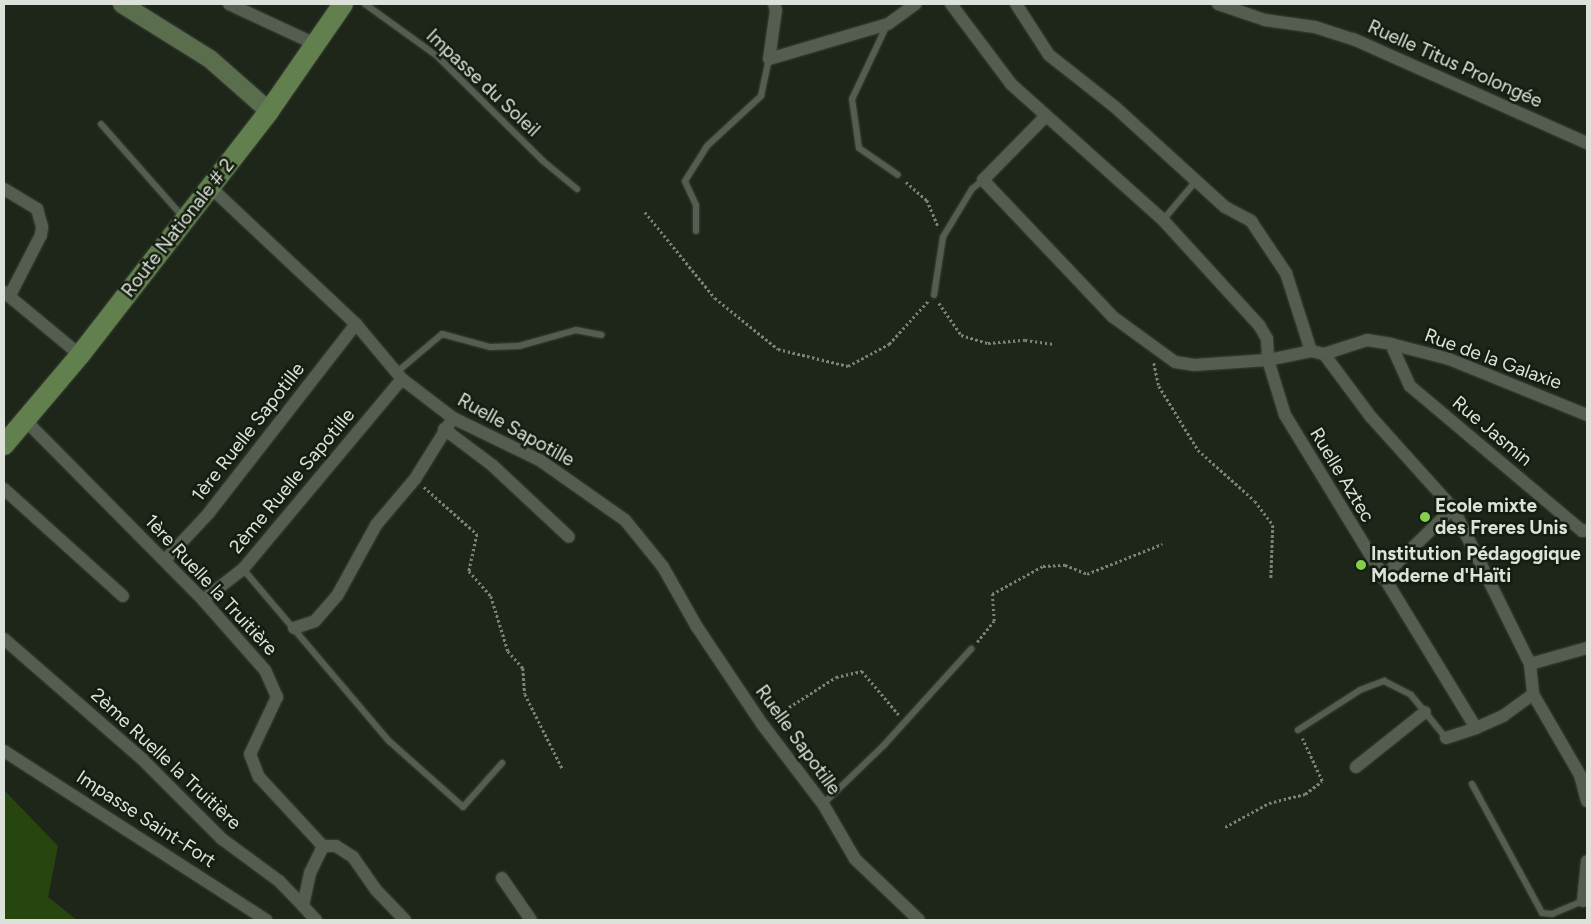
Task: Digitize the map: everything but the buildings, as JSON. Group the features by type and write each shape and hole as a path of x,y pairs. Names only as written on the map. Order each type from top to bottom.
{"main road":[{"name":"Route Nationale # 2","path":"4,445 80,355 209,186 270,111 343,4"}],"street":[{"path":"122,4 210,59 270,111"},
{"path":"229,4 315,44"},
{"path":"774,4 776,10 769,59 888,24 916,4"},
{"name":"Ruelle Aztec","path":"951,4 1011,84 1163,220 1259,324 1266,339 1268,360 1285,415 1382,578 1476,728"},
{"path":"1016,4 1049,55 1116,107 1225,207 1251,221 1281,266 1317,352 1371,417 1453,508 1530,664 1533,694 1580,776 1587,801"},
{"name":"Ruelle Titus Prolongée","path":"1218,4 1265,20 1315,28 1353,38 1587,143"},
{"path":"983,180 1045,116"},
{"name":"Rue de la Galaxie","path":"983,180 1113,317 1175,362 1194,365 1268,360 1317,352 1367,340 1392,344 1449,359 1587,415"},
{"name":"Ruelle Sapotille","path":"209,186 356,324 400,376 453,418 541,461 625,520 663,567 697,627 762,724 823,804 855,860 919,920"},
{"path":"4,189 33,206 42,227 41,236 7,293 80,355"},
{"name":"1ère Ruelle Sapotille","path":"165,560 208,514 356,324"},
{"name":"Rue Jasmin","path":"1392,344 1410,386 1582,531 1587,530"},
{"name":"2ème Ruelle Sapotille","path":"203,600 243,569 400,376"},
{"path":"294,628 314,622 337,596 376,525 415,479 444,429 453,418"},
{"name":"1ère Ruelle la Truitière","path":"26,421 165,560 265,670 277,697 250,754 259,777 323,846"},
{"path":"444,429 492,465 569,537"},
{"path":"4,489 124,596"},
{"path":"1382,578 1453,508"},
{"name":"2ème Ruelle la Truitière","path":"4,639 143,760 222,839 279,881 316,920"},
{"path":"1530,664 1587,648"},
{"path":"1446,738 1504,716 1533,694"},
{"path":"1356,767 1425,712"},
{"name":"Impasse Saint-Fort","path":"4,751 266,920"},
{"path":"303,906 310,873 323,846 336,846 353,857 376,890 405,920"},
{"path":"1583,901 1587,861"},
{"path":"502,878 531,920"}],"lane":[{"name":"Impasse du Soleil","path":"365,4 437,56 544,161 577,189"},
{"path":"888,24 852,99 859,148 898,175"},
{"path":"696,231 696,205 685,181 707,146 761,96 769,59"},
{"path":"101,124 185,219"},
{"path":"934,295 943,237 972,189 983,180"},
{"path":"1163,220 1196,181"},
{"path":"400,376 442,334 490,347 520,346 576,330 602,336"},
{"path":"243,569 389,741 463,807 502,763"},
{"path":"823,804 905,722 971,649"},
{"path":"1298,730 1360,690 1384,681 1411,695 1446,738"},
{"path":"1472,784 1542,913 1552,914 1583,901"}],"path":[{"path":"898,175 927,200 943,237"},
{"path":"645,212 715,298 778,349 848,366 889,344 934,295 961,335 988,343 1025,340 1054,344"},
{"path":"1148,344 1159,386 1198,450 1255,501 1272,525 1271,579"},
{"path":"415,479 477,534 469,571 491,596 508,651 523,668 524,694 563,770"},
{"path":"971,649 994,621 992,594 1026,575 1043,566 1065,565 1087,574 1162,544"},
{"path":"762,724 836,677 862,672 905,722"},
{"path":"1225,827 1269,803 1305,794 1322,781 1298,730"}],"green space":[{"path":"4,790 58,846 48,897 77,920 4,920"}],"place":[{"name":"Ecole mixte des Freres Unis","path":"1425,517"},
{"name":"Institution Pédagogique Moderne d'Haïti","path":"1361,565"}]}
